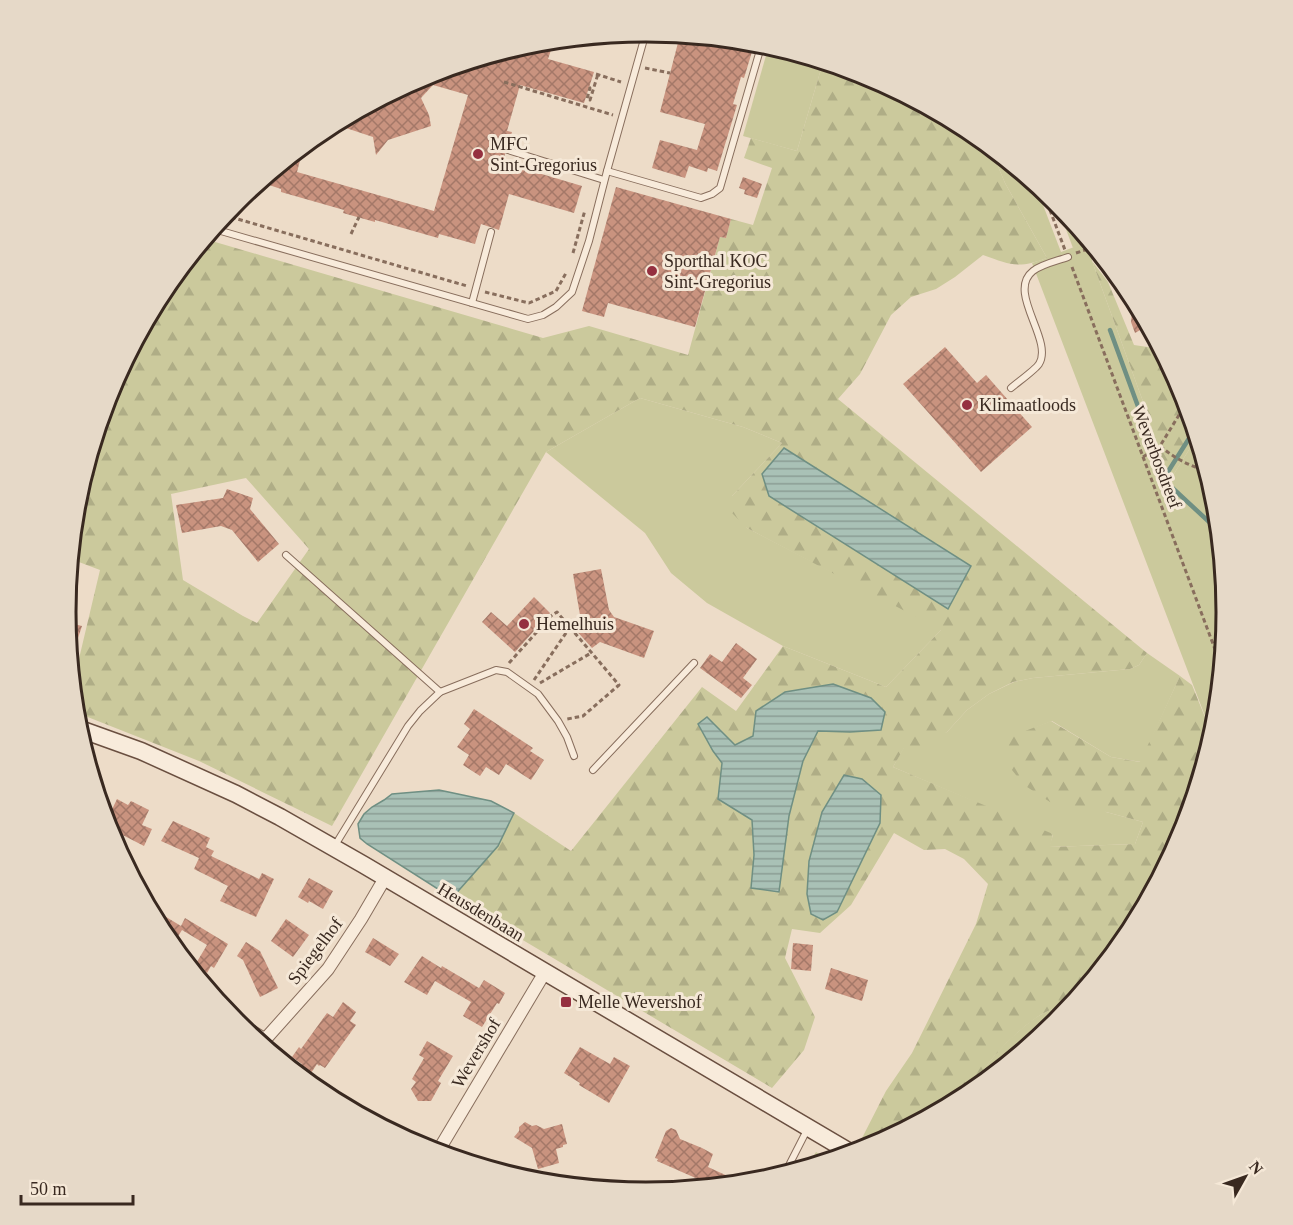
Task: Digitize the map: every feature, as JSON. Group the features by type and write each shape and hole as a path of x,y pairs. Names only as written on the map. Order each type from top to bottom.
{"main road":[{"name":"Heusdenbaan","path":"89,732 141,752 236,794 333,847 844,1148"}],"street":[{"name":"Spiegelhof","path":"267,1038 328,969 385,878"},
{"name":"Wevershof","path":"442,1145 545,972"}],"lane":[{"path":"222,231 528,319 543,315 556,308 572,292 589,241 643,42"},
{"path":"607,171 701,198 720,188 759,53"},
{"path":"508,150 604,180"},
{"path":"472,303 491,232"},
{"path":"1011,388 1039,364 1042,355 1024,291 1025,281 1036,268 1068,257"},
{"path":"286,555 440,692"},
{"path":"593,770 694,663"},
{"path":"333,847 408,726 420,711 440,692 496,670 507,672 538,694 558,721 574,756"},
{"path":"789,1165 808,1127"}],"path":[{"path":"637,66 670,73"},
{"path":"589,87 587,99 590,100 597,74 623,83"},
{"path":"504,82 613,115 610,125"},
{"path":"570,260 586,206"},
{"name":"Weverbosdreef","path":"1049,208 1216,652"},
{"path":"351,234 359,217"},
{"path":"234,219 529,303 556,291 567,270"},
{"path":"1068,257 1086,250"},
{"path":"1143,457 1160,446 1181,412"},
{"path":"1160,446 1169,454 1199,468"},
{"path":"502,671 557,612 619,685 583,716 558,721"},
{"path":"530,688 570,627"},
{"path":"530,688 592,652"}],"green space":[{"path":"766,55 821,69 797,151 743,136"},
{"path":"821,69 865,85 932,118 996,162 1005,183 1047,258 1021,265 983,255 936,289 911,297 891,315 860,374 838,399 1147,653 1139,665 1130,669 1013,682 989,694 967,710 947,732 924,747 904,748 893,767 1053,834 1050,847 1135,844 1143,822 1106,812 1050,802 1024,785 1004,760 1002,740 1051,721 1111,757 1140,762 1180,676 1192,685 1207,721 1198,760 1174,831 1141,898 1099,960 1059,1006 1042,1014 1024,1027 992,1059 982,1073 932,1107 863,1141 886,1091 912,1053 976,924 988,884 964,859 945,849 924,850 894,833 851,905 820,933 792,929 785,958 815,1017 804,1050 772,1088 452,898 498,846 514,813 571,851 702,687 736,711 783,646 886,687 941,630 747,528 731,512 732,496 782,443 743,427 640,398 546,452 332,826 199,761 86,716 81,687 78,662 100,570 78,562 87,501 95,465 119,394 152,327 194,265 213,241 543,338 589,326 688,355 720,237 726,238 731,219 753,225 772,168 744,158 751,138 797,151","holes":["246,478 309,549 257,623 183,580 171,494","833,684 850,691 850,732 818,730 803,761 789,816 778,892 751,887 754,855 752,820 718,799 722,763 720,729 735,745 753,736","822,812 807,894 809,861"]},
{"path":"996,162 1042,201 1061,252 1082,244 1092,256 1149,418 1161,461 1172,477 1192,445 1206,501 1216,575 1216,650 1207,720 1032,263 1047,258 1005,183"},
{"path":"1064,224 1082,244 1073,248"},
{"path":"1092,261 1108,282 1134,345 1152,348 1174,394 1187,429 1192,445 1172,477 1161,461 1149,418"},
{"path":"640,398 743,427 782,443 732,496 747,528 942,629 886,687 783,646 707,603 671,573 645,533 546,452"},
{"path":"1147,653 1180,676 1141,762 1111,757 1052,721 1032,729 1106,812 1143,822 1135,844 1049,847 1053,835 893,767 904,747 947,732 967,710 989,694 1014,682 1033,678 1130,669 1139,665"},
{"path":"1059,1006 1023,1041 982,1073 1013,1037 1044,1013"},
{"path":"816,1152 822,1155 812,1158"}],"shaded area":[{"path":"784,448 971,566 948,609 769,496 762,474"},
{"path":"833,684 871,698 885,712 881,730 818,731 803,761 789,816 779,892 751,888 754,855 752,820 718,799 722,763 698,724 707,717 735,745 753,736 756,711 785,692"},
{"path":"844,775 862,779 881,795 880,823 837,912 823,920 811,914 807,894 809,861 822,812"},
{"path":"439,790 491,801 514,813 498,846 452,898 367,844 360,838 358,824 364,814 392,794"}],"building":[{"path":"678,43 752,52 733,104 737,105 717,171 708,168 707,172 689,166 685,178 652,168 660,140 697,150 705,124 660,112"},
{"path":"551,50 548,59 594,72 584,103 520,85 507,131 512,132 508,145 503,149 504,159 509,161 508,164 582,186 574,213 509,194 499,230 481,224 475,244 439,234 438,238 343,213 344,210 281,192 281,189 269,185 300,159 297,172 434,211 468,95 433,85 421,98 429,115 431,126 388,140 376,155 373,137 346,128 428,85 499,61"},
{"path":"743,177 762,184 757,198 744,194 745,190 739,188"},
{"name":"Sporthal KOC Sint-Gregorius","path":"616,187 731,219 726,238 720,237 695,327 608,303 604,317 582,311"},
{"path":"1132,313 1142,329 1135,333 1131,322"},
{"name":"Klimaatloods","path":"945,347 977,383 986,375 1032,427 981,472 903,384"},
{"path":"227,489 253,498 250,509 279,544 258,562 232,530 221,526 182,533 176,505 223,498"},
{"path":"601,569 609,610 614,617 654,631 644,658 600,642 592,648 573,627 581,621 573,574"},
{"name":"Hemelhuis","path":"534,597 550,613 515,652 482,622 491,612 507,626"},
{"path":"76,625 82,626 77,642"},
{"path":"736,643 757,659 743,678 752,685 741,698 700,668 710,654 722,662"},
{"path":"474,709 533,748 530,751 544,760 531,780 506,764 499,775 486,767 480,776 463,765 469,755 457,747 470,729 464,724"},
{"path":"117,799 128,805 131,801 149,810 142,825 152,829 144,846 120,834 111,811"},
{"path":"173,821 210,838 206,847 214,851 211,856 259,879 262,873 274,879 256,917 220,901 228,886 194,869 199,858 161,841"},
{"path":"309,878 333,891 323,909 298,897"},
{"path":"163,915 181,926 185,918 228,944 214,968 211,966 207,973 196,963 207,945 182,930 178,937"},
{"path":"286,919 309,935 293,957 271,941"},
{"path":"373,938 399,954 390,966 365,952"},
{"path":"246,942 260,951 278,988 260,997 243,960 237,956"},
{"path":"793,943 813,945 811,971 791,969"},
{"path":"422,956 479,988 484,980 505,993 482,1027 463,1016 471,1002 435,981 427,995 404,982"},
{"path":"831,968 868,980 862,1001 825,989"},
{"path":"343,1002 356,1012 350,1021 356,1025 325,1068 317,1064 311,1073 292,1057 299,1047 301,1049 327,1013 333,1017"},
{"path":"427,1041 453,1056 438,1081 441,1083 431,1101 418,1101 411,1089 416,1082 412,1079 424,1058 419,1055"},
{"path":"580,1047 610,1064 614,1057 630,1066 609,1103 564,1073"},
{"path":"525,1122 544,1129 562,1124 567,1144 556,1149 559,1163 538,1169 532,1148 514,1137 519,1127"},
{"path":"671,1128 676,1130 680,1139 713,1154 708,1167 729,1177 701,1180 657,1161 658,1159 655,1158 666,1131"}],"waterway":[{"path":"1110,330 1143,420 1155,463 1166,482 1209,522"},
{"path":"1164,478 1190,438"}],"place":[{"name":"MFC Sint-Gregorius","path":"478,154"},
{"name":"Sporthal KOC Sint-Gregorius","path":"652,271"},
{"name":"Klimaatloods","path":"967,405"},
{"name":"Hemelhuis","path":"524,624"},
{"name":"Melle Wevershof","path":"566,1002"}]}
